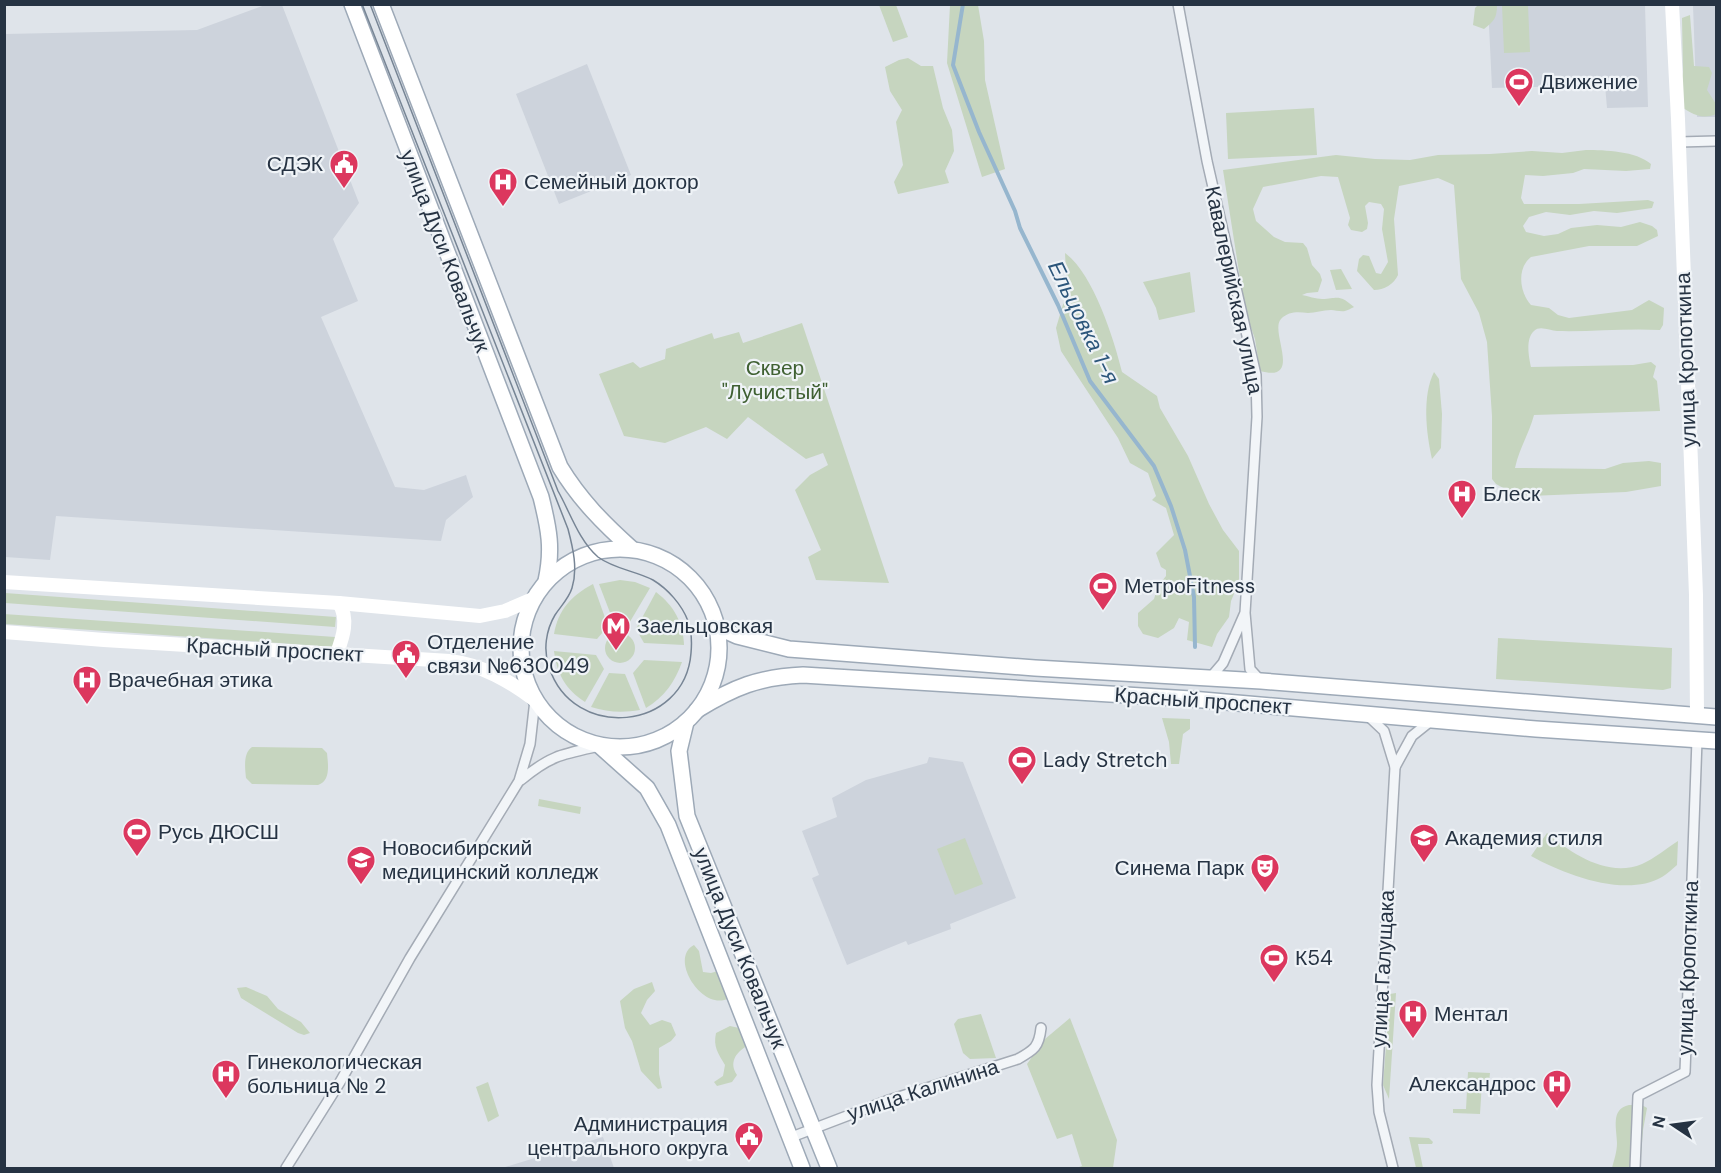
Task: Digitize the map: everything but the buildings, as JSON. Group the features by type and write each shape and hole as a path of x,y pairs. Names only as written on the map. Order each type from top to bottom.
{"main road":[{"name":"улица Дуси Ковальчук","path":"352,4 541,497 550,541 546,581"},
{"name":"улица Дуси Ковальчук","path":"381,4 560,467 597,518 632,549"},
{"name":"улица Кропоткина","path":"1672,4 1696,595 1697,715"},
{"path":"632,549 656,555 677,567 696,584 709,604 717,627 719,649 716,671 709,692 697,710 686,722 660,739 631,747 600,746 574,737 552,721 535,700 524,676 520,650 523,624 532,599 546,581 570,561 600,550 632,549"},
{"path":"4,582 339,603 480,616 506,612 532,599"},
{"path":"337,653 344,629 344,611 339,603"},
{"name":"Красный проспект","path":"717,627 737,636 789,649 1023,667 1211,677 1716,717"},
{"name":"Красный проспект","path":"4,632 464,663 507,680 535,700"},
{"name":"Красный проспект","path":"697,710 746,684 778,677 803,675 1191,699 1536,729 1716,741"},
{"path":"1536,729 1537,704"},
{"path":"1696,740 1697,715"},
{"name":"улица Дуси Ковальчук","path":"686,722 679,751 687,816 829,1168"},
{"name":"улица Дуси Ковальчук","path":"600,746 647,788 668,825 802,1168"}],"street":[{"name":"Кавалерийская улица","path":"1178,4 1207,161 1256,375 1257,417 1245,613"},
{"path":"1679,142 1716,141"},
{"path":"1211,677 1223,663 1245,613"},
{"path":"1245,613 1250,669 1261,681"},
{"path":"286,1168 340,1082 410,958 519,781 530,744 535,700"},
{"path":"1366,714 1384,731 1395,767"},
{"path":"1395,767 1412,736 1432,720"},
{"name":"улица Кропоткина","path":"1635,1168 1638,1096 1685,1072 1696,740"},
{"path":"519,781 538,765 554,756 600,746"},
{"name":"улица Галущака","path":"1394,1168 1379,1112 1377,1085 1395,767"},
{"name":"улица Калинина","path":"789,1137 886,1101 1018,1059 1033,1051 1040,1040 1041,1028"}],"shaded area":[{"path":"265,5 282,5 359,203 333,239 358,301 321,317 395,487 424,490 466,475 473,497 446,520 441,541 56,516 50,560 5,557 5,34 197,30"},
{"path":"1488,5 1645,5 1648,107 1607,108 1605,85 1492,88"},
{"path":"1693,5 1716,5 1716,117 1697,117"},
{"path":"587,64 631,175 559,204 516,94"},
{"path":"929,757 963,762 1016,898 950,924 951,929 908,945 906,941 847,965 812,878 819,875 802,831 837,817 832,798 866,780 927,763"},
{"path":"603,1137 614,1168 502,1168"}],"green space":[{"path":"879,5 896,5 908,37 893,42"},
{"path":"950,5 978,5 984,41 985,80 1005,169 982,177 947,63"},
{"path":"1478,5 1497,5 1494,19 1484,29 1473,25 1475,8"},
{"path":"1502,5 1528,5 1530,52 1504,53"},
{"path":"1690,15 1694,66 1709,67 1712,73 1707,90 1716,104 1716,114 1710,116 1700,116 1685,110 1676,103 1683,72 1682,18"},
{"path":"908,58 921,66 933,66 943,108 952,130 954,151 945,171 949,183 898,194 894,182 903,165 896,122 902,110 890,91 885,67"},
{"path":"1314,108 1317,155 1228,159 1226,113"},
{"path":"1586,150 1611,151 1637,156 1651,164 1650,169 1626,171 1584,169 1573,173 1525,175 1521,198 1524,204 1648,200 1654,202 1652,208 1617,213 1594,211 1570,215 1546,212 1529,217 1523,226 1526,232 1544,236 1558,234 1571,228 1597,225 1621,227 1640,222 1652,226 1657,230 1658,236 1637,246 1589,246 1531,257 1523,268 1521,281 1524,294 1531,305 1549,308 1558,315 1569,318 1632,310 1649,300 1664,308 1663,325 1660,330 1554,331 1536,329 1529,339 1531,367 1633,365 1651,362 1656,366 1653,377 1657,381 1660,411 1534,415 1515,468 1605,469 1623,463 1649,461 1661,463 1661,486 1626,492 1530,496 1507,490 1492,479 1492,416 1487,342 1479,313 1461,279 1454,185 1438,178 1399,186 1394,219 1398,275 1388,286 1374,290 1357,271 1359,259 1363,255 1369,256 1376,273 1381,274 1388,262 1382,229 1384,209 1381,204 1369,202 1365,206 1368,223 1367,229 1362,232 1351,230 1348,225 1350,218 1338,177 1321,176 1263,187 1253,209 1256,221 1274,237 1285,242 1303,243 1307,248 1312,265 1320,274 1322,280 1318,292 1302,295 1320,299 1339,298 1354,307 1347,311 1331,310 1284,316 1278,325 1283,363 1280,370 1273,373 1260,371 1255,339 1245,310 1223,170 1336,155 1410,160 1438,155 1532,151 1562,153"},
{"path":"1065,253 1085,275 1093,291 1108,325 1122,372 1157,396 1160,408 1188,456 1209,504 1223,530 1239,551 1239,582 1231,601 1229,617 1217,634 1212,647 1187,640 1189,622 1179,618 1174,628 1158,638 1143,634 1138,626 1138,613 1154,599 1158,586 1166,576 1166,570 1161,567 1156,553 1174,535 1166,508 1152,500 1156,496 1148,473 1130,463 1118,438 1061,351 1056,328 1067,291"},
{"path":"1341,269 1352,289 1336,290 1330,270"},
{"path":"1190,272 1195,312 1159,320 1156,308 1143,282"},
{"name":"Сквер \"Лучистый\"","path":"802,323 889,583 816,580 808,557 821,550 795,490 810,475 828,465 823,453 806,459 748,417 727,439 706,427 665,443 624,436 599,374 633,362 640,368 665,359 666,349 712,333 714,339 739,332 743,343"},
{"path":"1434,372 1439,379 1442,414 1441,448 1432,459 1428,438 1427,403"},
{"path":"620,580 635,582 650,588 628,625 614,623 599,584"},
{"path":"593,584 608,626 597,639 554,634 562,611 572,599"},
{"path":"656,592 668,603 676,615 682,629 684,645 644,643 636,629"},
{"path":"5,593 336,617 335,627 5,603"},
{"path":"4,614 335,637 335,647 5,624"},
{"path":"620,633 631,637 635,648 631,659 620,663 609,659 605,648 609,637"},
{"path":"1498,638 1672,648 1671,688 1663,690 1496,679"},
{"path":"554,651 596,655 604,669 585,702 572,692 563,680 557,667"},
{"path":"644,660 682,662 668,688 646,708 633,673"},
{"path":"609,673 625,674 640,710 615,712 591,707"},
{"path":"1162,718 1190,719 1190,729 1183,734 1179,764 1171,764 1169,742"},
{"path":"252,747 322,748 327,753 327,776 318,785 252,784 246,778 245,765 247,753"},
{"path":"539,799 581,807 580,814 538,806"},
{"path":"1547,833 1579,856 1591,862 1616,868 1629,868 1642,864 1678,841 1677,865 1662,877 1647,883 1614,885 1596,882 1578,877 1531,856"},
{"path":"965,838 983,884 955,895 937,849"},
{"path":"694,945 699,951 703,972 718,971 729,998 719,1001 709,998 692,982 685,961 687,952"},
{"path":"652,982 655,991 647,1000 641,1013 650,1025 662,1020 671,1023 676,1035 659,1048 659,1074 662,1088 658,1089 641,1071 632,1041 625,1028 620,1001 634,989"},
{"path":"246,987 267,996 278,1009 301,1022 310,1033 304,1035 298,1033 241,998 237,988"},
{"path":"1396,993 1389,1099 1383,1085 1390,994"},
{"path":"981,1014 996,1058 970,1059 963,1053 954,1024 958,1019"},
{"path":"1070,1018 1117,1140 1113,1168 1076,1168 1082,1166 1072,1134 1057,1139 1027,1064 1045,1039"},
{"path":"730,1026 739,1028 747,1046 734,1059 737,1075 732,1082 717,1086 714,1082 723,1076 725,1065 716,1046 716,1033"},
{"path":"1468,1072 1490,1073 1489,1082 1482,1082 1480,1114 1453,1113 1453,1109 1466,1109"},
{"path":"488,1082 499,1116 488,1122 476,1087"},
{"path":"1642,1105 1647,1108 1640,1168 1612,1168 1617,1146 1617,1115 1623,1107"},
{"path":"1409,1137 1429,1138 1433,1142 1432,1144 1418,1144 1423,1168 1416,1168"}],"waterway":[{"name":"Ельцовка 1-я","path":"963,4 953,65 979,132 1015,211 1020,228 1058,305 1090,381 1154,466 1171,506 1185,550 1194,597 1195,647"}],"tram line":[{"path":"362,4 568,529 574,558 574,581 569,595 549,627 546,640 549,667 562,691 580,707 603,716 627,717 650,711 670,699 684,679 691,653 691,633 688,621 678,603 664,588 653,580 598,557 585,543 575,526 558,491 370,4"}],"place":[{"name":"Движение","path":"1519,108"},
{"name":"СДЭК","path":"344,190"},
{"name":"Семейный доктор","path":"503,208"},
{"name":"Блеск","path":"1462,520"},
{"name":"МетроFitness","path":"1103,612"},
{"name":"Заельцовская","path":"616,652"},
{"name":"Отделение связи №630049","path":"406,680"},
{"name":"Врачебная этика","path":"87,706"},
{"name":"Lady Stretch","path":"1022,786"},
{"name":"Русь ДЮСШ","path":"137,858"},
{"name":"Академия стиля","path":"1424,864"},
{"name":"Новосибирский медицинский колледж","path":"361,886"},
{"name":"Синема Парк","path":"1265,894"},
{"name":"К54","path":"1274,984"},
{"name":"Ментал","path":"1413,1040"},
{"name":"Гинекологическая больница № 2","path":"226,1100"},
{"name":"Александрос","path":"1557,1110"},
{"name":"Администрация центрального округа","path":"749,1162"}]}
